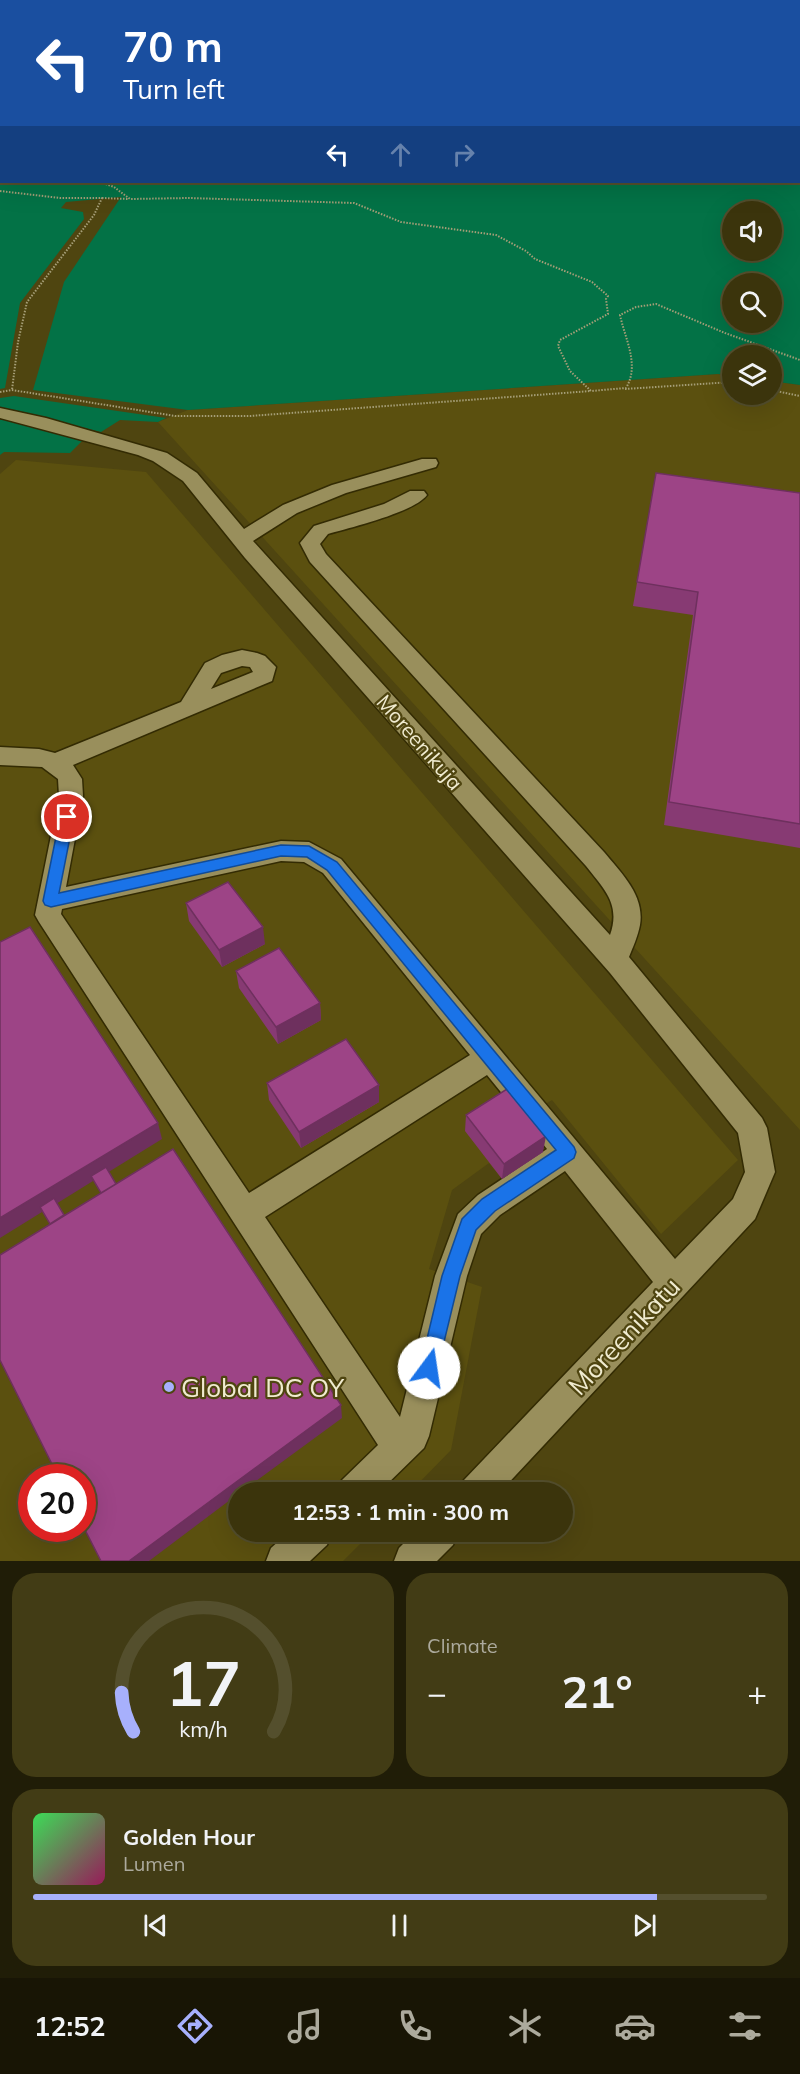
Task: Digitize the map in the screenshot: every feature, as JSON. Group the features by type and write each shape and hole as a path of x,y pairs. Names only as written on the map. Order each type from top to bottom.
{"street":[{"name":"Moreenikuja","path":"0,413 40,422 160,457 190,477 241,540 615,959 752,1128 760,1172"},
{"path":"241,540 290,509 339,489 429,463"},
{"path":"417,495 391,508 321,530 310,543 316,557 595,859 624,895 627,924 615,959"},
{"path":"0,756 36,757 56,762 189,708"},
{"path":"56,762 69,778 71,796 48,915 400,1448"},
{"path":"51,901 281,851 309,852 332,866 675,1282"},
{"path":"245,1213 490,1058"},
{"path":"364,1482 412,1436 451,1276 468,1225 489,1205 568,1152"},
{"name":"Moreenikatu","path":"485,1482 744,1209 760,1172"},
{"path":"284,1561 304,1542"},
{"path":"412,1561 430,1542"}],"path":[{"path":"103,183 114,187 130,199"},
{"path":"0,190 60,198 354,203 401,222 496,235 526,251 535,259 592,282 608,296 606,299 608,314 560,340 558,346 564,362 582,385 591,391"},
{"path":"12,390 18,342 27,302 94,214 102,198"},
{"path":"626,388 632,381 633,360 624,336 620,315 645,305 656,304 666,307 694,321 800,360"},
{"path":"0,393 12,390 176,416 250,416 722,381"},
{"path":"782,392 800,396"}],"shaded area":[{"path":"718,374 722,375 722,405 782,405 782,383 800,385 800,1130 158,422 188,410"},
{"name":"Global DC OY","path":"16,460 146,472 738,1160 661,1234 552,1100 518,1121 502,1179 489,1163 452,1190 429,1269 482,1287 451,1450 420,1482 228,1482 228,1542 362,1542 343,1561 0,1561 0,474"}],"green space":[{"path":"0,183 800,183 800,385 782,383 782,345 722,345 722,375 188,410 33,390 64,282 121,197 66,202 61,208 83,212 84,219 20,303 5,388 0,389"},
{"path":"14,396 166,418 158,422 120,420 101,432 0,408 0,398"},
{"path":"0,420 82,441 70,453 4,452 0,455"}],"building":[{"path":"656,473 800,493 800,824 669,802 698,592 637,582"},
{"path":"228,882 263,927 219,950 186,903"},
{"path":"30,927 158,1123 0,1218 0,942"},
{"path":"279,948 320,1003 276,1027 236,971"},
{"path":"346,1039 379,1085 299,1132 267,1083"},
{"path":"507,1089 546,1136 504,1164 466,1115"},
{"name":"Global DC OY","path":"173,1149 341,1405 236,1482 228,1482 228,1488 129,1561 101,1561 91,1542 96,1542 96,1464 52,1464 0,1360 0,1255"},
{"path":"106,1167 116,1184 101,1193 91,1176"},
{"path":"54,1198 64,1215 50,1224 40,1207"}],"place":[{"name":"Global DC OY","path":"169,1387"}],"route":[{"path":"67,817 51,901 281,851 309,852 332,866 568,1152 489,1205 468,1225 451,1276 429,1368"}]}
